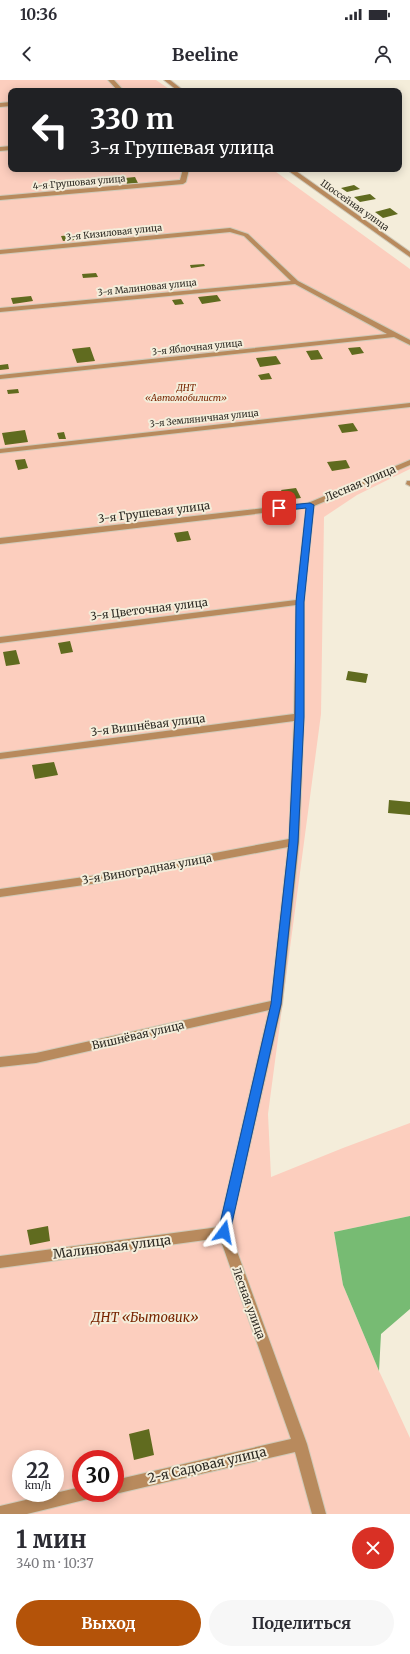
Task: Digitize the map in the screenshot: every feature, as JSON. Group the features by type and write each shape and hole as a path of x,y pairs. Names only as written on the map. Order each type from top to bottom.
{"street":[{"path":"111,80 118,88"},
{"path":"167,80 177,88"},
{"name":"4-я Грушовая улица","path":"0,198 183,182 185,172"},
{"name":"Шоссейная улица","path":"293,172 410,255"},
{"name":"3-я Кизиловая улица","path":"0,252 230,230 246,235 296,282"},
{"path":"296,282 410,343"},
{"name":"3-я Малиновая улица","path":"0,310 296,282"},
{"name":"3-я Яблочная улица","path":"0,377 395,335"},
{"name":"3-я Земляничная улица","path":"0,451 410,405"},
{"name":"Лесная улица","path":"310,505 410,462"},
{"path":"224,1232 276,1004 294,842 299,717 300,602 310,505"},
{"name":"3-я Грушевая улица","path":"0,541 310,505"},
{"name":"3-я Цветочная улица","path":"0,640 300,602"},
{"name":"3-я Вишнёвая улица","path":"0,756 299,717"},
{"name":"3-я Виноградная улица","path":"0,893 98,879 294,842"},
{"name":"Вишнёвая улица","path":"0,1062 36,1058 276,1004"},
{"name":"Лесная улица","path":"224,1232 300,1444 319,1514"},
{"name":"Малиновая улица","path":"0,1262 224,1232"},
{"name":"2-я Садовая улица","path":"124,1484 300,1444"},
{"path":"0,1513 72,1496"}],"green space":[{"name":"ДНТ «Автомобилист»","path":"0,80 156,80 168,88 8,88 8,172 276,172 410,269 410,469 357,495 324,517 321,714 268,1114 271,1177 410,1123 410,1216 334,1232 343,1285 379,1371 410,1438 410,1514 0,1514"}],"shaded area":[{"path":"410,1216 410,1309 381,1334 379,1371 343,1285 334,1232"}],"building":[{"path":"135,177 138,183 127,184 125,178"},
{"path":"63,184 64,187 49,188 48,185"},
{"path":"354,185 360,189 347,192 341,188"},
{"path":"370,194 376,199 360,202 354,197"},
{"path":"390,208 398,214 383,218 375,212"},
{"path":"72,235 75,240 63,241 61,236"},
{"path":"204,264 205,266 191,268 190,265"},
{"path":"96,273 98,277 83,278 82,274"},
{"path":"217,295 221,301 202,304 198,297"},
{"path":"31,296 33,301 13,304 11,298"},
{"path":"181,299 184,304 175,305 172,300"},
{"path":"90,347 95,361 77,363 72,349"},
{"path":"360,347 364,353 352,355 348,348"},
{"path":"318,350 323,359 311,360 306,351"},
{"path":"276,356 281,364 260,367 256,358"},
{"path":"8,364 9,369 0,370 0,365"},
{"path":"269,373 272,379 261,380 258,375"},
{"path":"18,389 19,393 8,394 7,390"},
{"path":"353,423 358,431 342,433 338,425"},
{"path":"25,430 28,442 5,445 2,433"},
{"path":"64,432 66,439 59,439 57,433"},
{"path":"25,459 28,468 18,470 15,460"},
{"path":"346,460 350,468 332,471 327,462"},
{"path":"296,488 301,498 286,500 281,490"},
{"path":"188,531 191,540 177,542 174,533"},
{"path":"70,641 73,652 61,654 58,643"},
{"path":"16,650 20,664 6,666 3,652"},
{"path":"348,671 368,674 366,683 346,680"},
{"path":"54,762 58,775 35,779 32,765"},
{"path":"389,800 410,802 410,815 388,813"},
{"path":"48,1226 50,1241 30,1245 27,1230"},
{"path":"149,1429 154,1455 134,1460 129,1434"}],"route":[{"path":"224,1232 276,1004 294,842 299,717 300,602 310,505 279,508"}],"park label":[{"name":"ДНТ «Бытовик»","path":"145,1317"}]}
